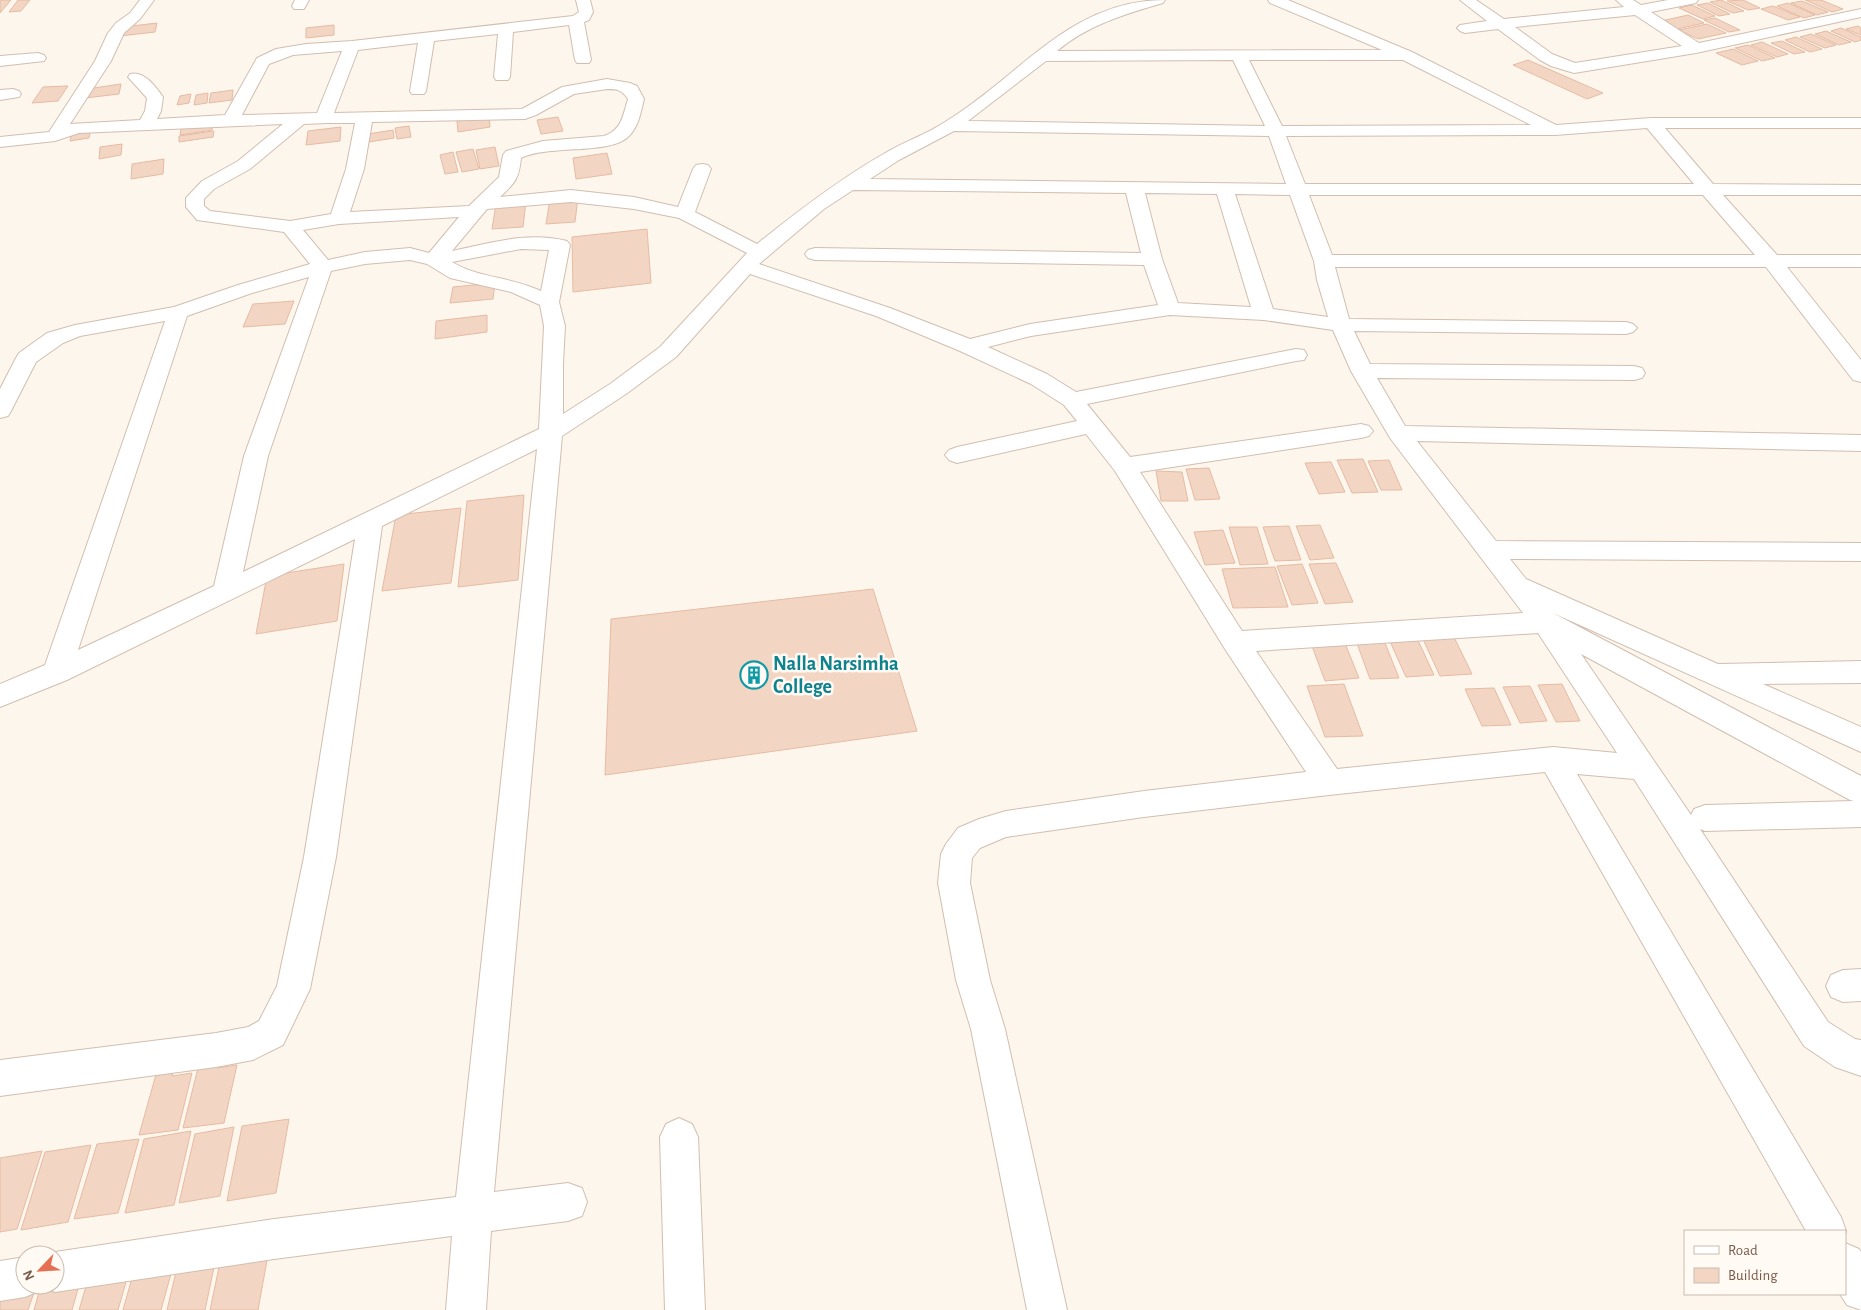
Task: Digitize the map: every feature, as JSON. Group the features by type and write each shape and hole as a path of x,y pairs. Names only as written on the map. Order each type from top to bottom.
{"street":[{"path":"55,136 64,119 103,62 116,32 134,16 146,0"},
{"path":"231,120 263,61 270,56 288,52 576,20 584,17 586,12 583,0"},
{"path":"0,696 57,672 226,592 550,432 618,389 668,352 753,259 817,205 894,156 951,126 973,108 1003,88 1041,56 1085,25 1118,11 1158,0"},
{"path":"1275,0 1406,55 1555,130"},
{"path":"1467,0 1557,64 1574,68 1696,48 1861,13"},
{"path":"1623,0 1696,48"},
{"path":"1465,28 1638,10 1691,0"},
{"path":"576,20 582,60"},
{"path":"502,77 506,28"},
{"path":"418,91 427,38"},
{"path":"323,119 352,46"},
{"path":"1041,56 1406,55"},
{"path":"1239,56 1276,132 1324,261 1327,280 1341,325 1362,371 1398,433 1545,622 1643,768 1816,1034 1848,1055 1861,1058"},
{"path":"0,61 38,58"},
{"path":"136,77 155,97 153,111 146,124"},
{"path":"0,142 55,136 67,130 146,124 231,120 525,114 537,109 564,91 610,83 630,88 636,99 624,133 617,138 606,141 516,152 512,155 510,174 507,180 478,208 434,260"},
{"path":"973,108 1002,109"},
{"path":"1480,112 1519,112"},
{"path":"1248,113 1287,113"},
{"path":"340,218 355,169 364,118"},
{"path":"298,120 244,165 208,185 195,198 195,208 204,216 290,226 340,218 478,208 576,196 634,203 685,214 753,259 968,346 1039,379 1072,400 1124,466 1236,642 1329,782"},
{"path":"951,126 1276,132 1555,130 1651,123 1861,123"},
{"path":"1651,123 1772,261 1861,375"},
{"path":"685,214 702,169"},
{"path":"850,184 1224,189 1861,190"},
{"path":"1134,187 1152,259 1170,309"},
{"path":"1224,189 1264,314"},
{"path":"290,226 323,267"},
{"path":"434,260 457,274 519,265 560,245 549,302"},
{"path":"0,411 27,358 55,338 76,331 178,312 245,289 323,267 365,258 410,254 434,260 519,265 549,302 555,316 552,362 553,406 473,1215 466,1310"},
{"path":"815,254 1152,259"},
{"path":"1324,261 1861,261"},
{"path":"226,592 256,456 323,267"},
{"path":"968,346 1030,330 1170,309 1264,314 1341,325 1626,328"},
{"path":"57,672 178,312"},
{"path":"1832,340 1861,340"},
{"path":"1072,400 1296,355"},
{"path":"1362,371 1634,373"},
{"path":"957,455 1092,425"},
{"path":"1124,466 1361,431"},
{"path":"1398,433 1861,443"},
{"path":"0,1078 216,1050 253,1043 271,1033 294,989 320,857 370,522"},
{"path":"1489,550 1861,552"},
{"path":"1517,586 1861,740"},
{"path":"1236,642 1545,622 1861,791"},
{"path":"1715,673 1861,672"},
{"path":"1046,1310 988,1029 973,980 954,883 957,854 970,838 990,828 1006,824 1144,804 1553,758 1643,768"},
{"path":"1553,758 1826,1230"},
{"path":"1705,818 1861,814"},
{"path":"679,1137 685,1310"},
{"path":"65,1270 274,1239 568,1202"},
{"path":"1846,1264 1861,1291"},
{"path":"0,1280 15,1278"}],"building":[{"path":"0,0 11,0 0,13"},
{"path":"18,0 30,0 21,11 9,12"},
{"path":"1721,0 1744,11 1733,13 1710,2"},
{"path":"1743,0 1760,8 1748,10 1727,1"},
{"path":"1805,0 1821,0 1843,9 1832,12"},
{"path":"1802,1 1828,12 1817,15 1791,3"},
{"path":"1708,3 1730,14 1719,16 1697,5"},
{"path":"1788,3 1815,15 1804,18 1777,6"},
{"path":"1692,5 1715,16 1703,19 1679,8"},
{"path":"1773,6 1800,17 1788,20 1761,9"},
{"path":"1688,15 1704,23 1677,29 1661,21"},
{"path":"1715,18 1740,30 1729,32 1704,20"},
{"path":"157,23 155,32 120,36 123,27"},
{"path":"1707,24 1726,33 1698,39 1679,30"},
{"path":"334,25 334,35 306,38 306,28"},
{"path":"1858,26 1861,28 1861,35 1846,29"},
{"path":"1841,28 1861,37 1861,40 1855,42 1831,31"},
{"path":"1826,31 1851,42 1839,45 1815,34"},
{"path":"1811,34 1836,45 1825,48 1800,37"},
{"path":"1796,37 1822,49 1810,52 1785,40"},
{"path":"1782,41 1805,52 1794,54 1771,43"},
{"path":"1762,42 1788,54 1777,57 1751,45"},
{"path":"1748,45 1775,58 1762,61 1735,48"},
{"path":"1733,49 1758,61 1742,65 1716,53"},
{"path":"1528,60 1603,93 1587,99 1513,65"},
{"path":"121,84 119,94 85,98 87,89"},
{"path":"68,86 58,101 32,103 43,87"},
{"path":"233,90 232,100 209,103 211,93"},
{"path":"208,93 207,103 194,105 196,95"},
{"path":"191,94 189,103 177,105 180,96"},
{"path":"489,117 490,127 458,132 457,121"},
{"path":"558,117 563,131 541,134 537,120"},
{"path":"213,124 212,130 180,135 181,129"},
{"path":"409,126 411,137 397,139 395,128"},
{"path":"341,127 340,141 306,145 308,131"},
{"path":"91,129 89,138 70,141 72,132"},
{"path":"393,130 394,138 369,142 368,134"},
{"path":"214,131 213,137 179,142 179,136"},
{"path":"122,144 121,155 99,159 100,147"},
{"path":"495,147 499,166 480,169 476,150"},
{"path":"473,149 479,169 462,172 456,152"},
{"path":"453,152 458,172 445,174 440,155"},
{"path":"607,153 612,174 576,179 573,158"},
{"path":"164,159 163,174 131,179 132,164"},
{"path":"578,197 575,222 546,224 550,199"},
{"path":"526,201 523,227 492,229 496,204"},
{"path":"647,229 651,283 573,292 572,237"},
{"path":"495,283 493,299 450,303 453,287"},
{"path":"294,301 285,324 243,327 253,304"},
{"path":"487,315 487,332 435,339 436,321"},
{"path":"1363,459 1378,492 1352,493 1337,460"},
{"path":"1389,460 1402,490 1381,490 1368,461"},
{"path":"1331,462 1345,492 1319,494 1305,463"},
{"path":"1209,468 1220,499 1195,500 1186,469"},
{"path":"1156,471 1182,472 1188,501 1161,501"},
{"path":"524,495 518,580 458,587 467,501"},
{"path":"461,508 451,583 382,591 396,515"},
{"path":"1320,525 1334,558 1310,560 1296,526"},
{"path":"1289,526 1301,560 1275,561 1263,527"},
{"path":"1229,527 1257,527 1268,564 1240,565"},
{"path":"1223,530 1235,563 1205,565 1194,532"},
{"path":"1336,563 1353,602 1325,604 1309,564"},
{"path":"344,564 337,621 256,634 267,576"},
{"path":"1302,564 1318,603 1292,605 1277,566"},
{"path":"1275,567 1288,607 1233,608 1222,569"},
{"name":"Nalla Narsimha College","path":"873,589 917,731 605,775 611,619"},
{"path":"1452,633 1472,674 1440,676 1421,635"},
{"path":"1342,636 1359,678 1325,681 1309,638"},
{"path":"1416,636 1434,675 1406,677 1388,637"},
{"path":"1355,638 1383,638 1399,678 1370,679"},
{"path":"1344,684 1363,736 1325,737 1307,686"},
{"path":"1562,684 1580,721 1556,722 1538,685"},
{"path":"1530,686 1547,721 1520,723 1503,687"},
{"path":"1494,688 1511,725 1482,726 1465,689"},
{"path":"218,1061 217,1068 237,1065 224,1123 183,1128 199,1064"},
{"path":"174,1069 172,1076 192,1073 178,1130 139,1135 157,1071"},
{"path":"289,1119 276,1193 227,1201 242,1126"},
{"path":"234,1127 220,1196 179,1203 195,1134"},
{"path":"191,1131 174,1205 125,1213 144,1139"},
{"path":"139,1139 118,1213 74,1219 97,1144"},
{"path":"91,1145 68,1222 21,1230 45,1152"},
{"path":"42,1151 17,1229 0,1232 0,1158"},
{"path":"270,1244 258,1310 210,1310 222,1253"},
{"path":"217,1253 205,1310 167,1310 179,1259"},
{"path":"174,1263 161,1310 123,1310 135,1267"},
{"path":"130,1268 118,1310 79,1310 90,1273"},
{"path":"82,1275 72,1310 34,1310 38,1295 65,1295 65,1278"},
{"path":"15,1293 15,1295 33,1295 28,1310 0,1310 0,1295"}],"place":[{"name":"Nalla Narsimha College","path":"754,675"}]}
